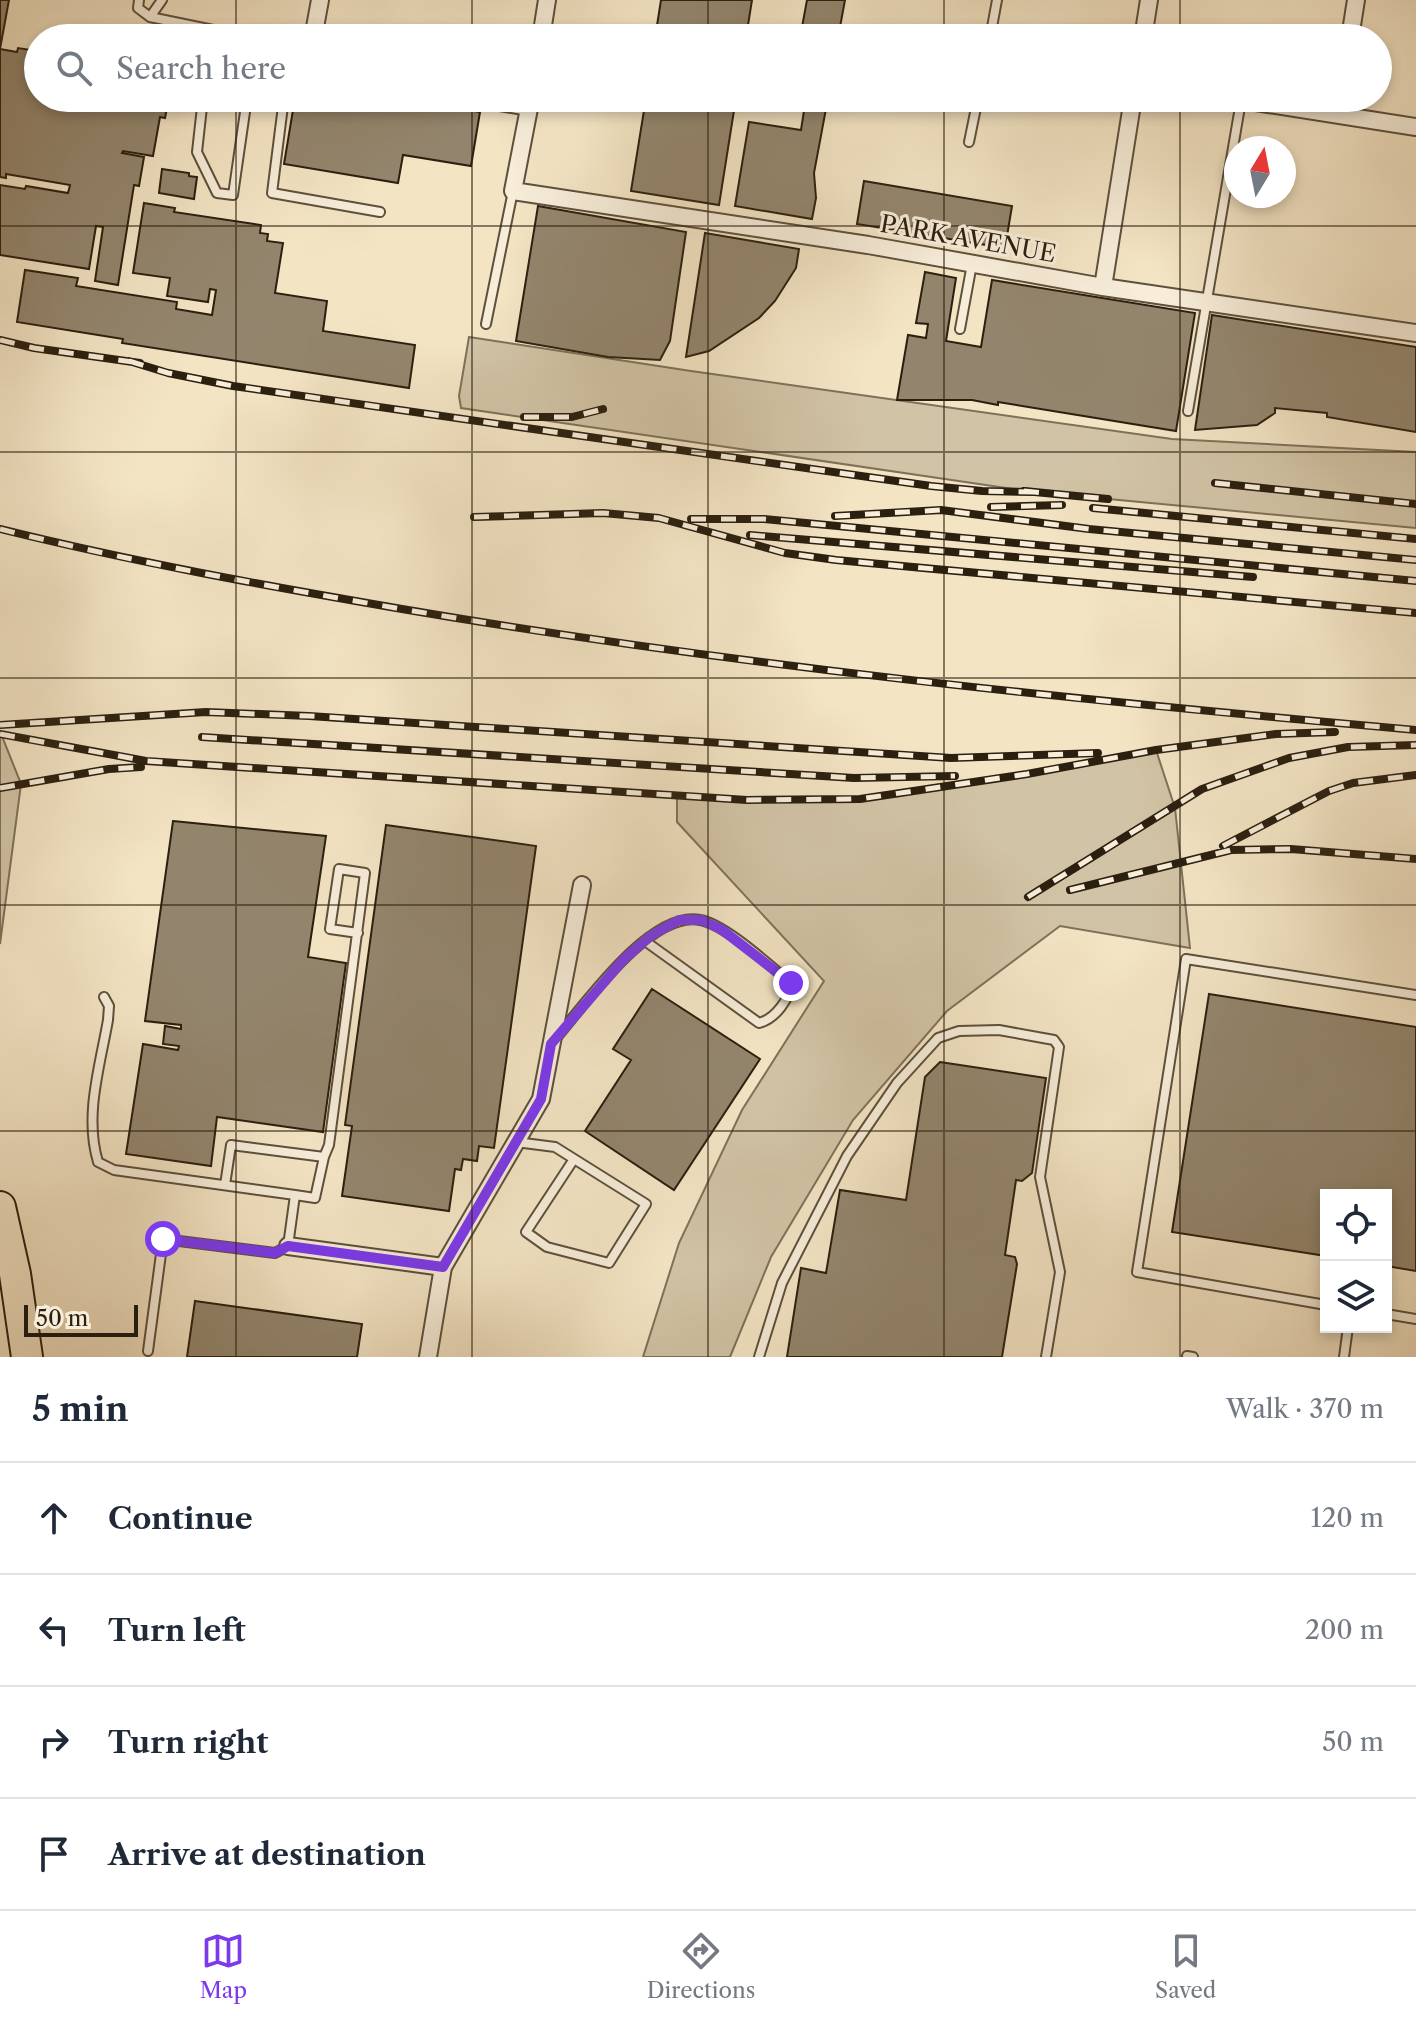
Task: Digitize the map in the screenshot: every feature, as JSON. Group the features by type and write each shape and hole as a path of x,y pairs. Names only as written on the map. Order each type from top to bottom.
{"highway":[{"path":"0,1207 15,1274 27,1357"}],"street":[{"path":"316,24 320,0"},
{"path":"543,24 547,0"},
{"path":"1145,24 1149,0"},
{"path":"1352,24 1356,0"},
{"path":"513,191 528,112"},
{"path":"1103,287 1131,112"},
{"path":"1361,112 1416,127"},
{"name":"PARK AVENUE","path":"513,191 1103,287 1416,333"},
{"path":"428,1357 443,1267 541,1099 582,885"},
{"path":"288,1246 443,1267"}],"lane":[{"path":"139,0 138,8 150,17 183,24"},
{"path":"150,17 162,0"},
{"path":"993,24 997,0"},
{"path":"201,112 197,152 217,193 233,195 245,112"},
{"path":"282,112 272,193 380,212"},
{"path":"969,142 975,112"},
{"path":"1188,411 1208,301 1234,112"},
{"path":"486,324 513,191"},
{"path":"960,329 972,264"},
{"path":"104,997 109,1006 108,1020 91,1141 98,1162 114,1170 315,1198 329,1145 358,933 365,873 339,869 330,929 358,933"},
{"path":"551,1044 624,959 645,941 679,920 701,920 721,929 791,983 791,992 770,1020 759,1023 645,941"},
{"path":"1320,1304 1137,1272 1186,959 1416,995"},
{"path":"759,1357 782,1283 847,1156 897,1083 938,1038 959,1031 985,1030 1054,1040 1059,1047 1040,1177 1060,1272 1046,1357"},
{"path":"515,1142 555,1147 646,1204 609,1263 547,1247 526,1232 574,1159"},
{"path":"225,1185 231,1145 324,1157"},
{"path":"148,1351 163,1239 275,1253 288,1246 295,1195"},
{"path":"1392,1315 1416,1319"},
{"path":"1344,1357 1347,1333"},
{"path":"1187,1356 1193,1357"}],"shaded area":[{"path":"469,337 1172,439 1416,452 1416,528 1034,492 461,408 459,396"},
{"path":"0,731 21,784 0,944"},
{"path":"1156,750 1175,808 1190,948 1060,926 947,1011 853,1120 771,1257 730,1357 643,1357 679,1243 742,1110 824,981 677,822 677,795 747,800 860,799 1027,774"}],"building":[{"path":"0,0 9,0 0,49"},
{"path":"661,0 752,0 748,24 657,24"},
{"path":"807,0 845,0 841,24 803,24"},
{"path":"18,48 24,49 24,112 166,112 165,118 160,117 153,156 122,153 144,157 139,186 134,185 118,285 95,281 103,227 96,226 89,269 0,255 0,185 68,193 70,185 6,174 6,178 0,177 0,49 17,52"},
{"path":"293,112 480,112 471,166 403,155 398,183 284,164"},
{"path":"644,112 734,112 719,205 631,191"},
{"path":"804,112 825,112 814,173 816,198 812,219 735,206 749,122 801,130"},
{"path":"162,169 197,177 194,199 159,193"},
{"path":"864,181 1012,206 1005,248 857,224"},
{"path":"144,203 175,208 174,212 261,225 260,233 268,234 267,241 283,243 275,293 327,301 323,331 415,345 409,388 122,343 123,339 17,322 25,270 78,278 76,286 177,302 176,309 212,315 216,290 210,289 208,302 167,296 170,278 133,273"},
{"path":"538,206 686,232 670,341 660,360 608,357 516,341"},
{"path":"705,233 799,249 796,268 775,301 759,318 709,351 686,357"},
{"path":"925,272 956,278 946,341 981,347 992,280 1195,313 1176,431 998,402 998,405 972,400 897,400 908,335 926,338 928,324 916,323"},
{"path":"1212,315 1416,347 1416,432 1327,417 1327,413 1275,408 1275,413 1257,425 1195,430"},
{"path":"173,821 326,836 308,957 346,963 323,1132 217,1117 211,1166 126,1154 143,1044 178,1050 179,1046 163,1044 165,1026 181,1029 181,1025 145,1021"},
{"path":"386,825 536,846 494,1148 479,1146 477,1161 463,1159 461,1170 455,1169 449,1211 342,1196 352,1126 345,1125"},
{"path":"652,989 760,1059 674,1190 585,1131 631,1060 613,1049"},
{"path":"1209,994 1416,1027 1416,1271 1392,1267 1392,1189 1320,1189 1320,1255 1172,1232"},
{"path":"940,1062 1046,1078 1032,1173 1022,1181 1016,1180 1005,1255 1015,1257 1017,1264 1002,1357 787,1357 801,1268 826,1273 840,1190 906,1200 925,1077"},
{"path":"195,1301 362,1324 357,1357 187,1357"}],"railway":[{"path":"0,340 140,363"},
{"path":"129,361 168,373 233,386 931,486 1034,492"},
{"path":"524,417 572,417 603,409"},
{"path":"1215,483 1416,504"},
{"path":"1024,491 1108,499"},
{"path":"991,507 1062,505"},
{"path":"1093,508 1416,539"},
{"path":"835,516 941,510 1089,529 1416,560"},
{"path":"474,517 603,513 659,518 785,553 836,560 1416,613"},
{"path":"691,519 764,519 1416,581"},
{"path":"0,529 150,563 301,591 654,648 1034,694 1416,730"},
{"path":"750,535 1253,577"},
{"path":"0,725 206,712 951,758 1098,753"},
{"path":"0,734 146,761 747,800 860,799 1027,774 1156,750 1276,734 1335,732"},
{"path":"202,737 854,778 955,776"},
{"path":"1028,897 1202,789 1289,758 1348,747 1416,745"},
{"path":"0,788 109,769 141,767"},
{"path":"1223,846 1329,791 1353,783 1416,775"},
{"path":"1070,890 1231,850 1291,849 1416,859"}],"route":[{"path":"163,1239 275,1253 288,1246 443,1267 541,1099 551,1044 624,959 652,935 679,920 701,920 721,929 791,983"}]}
